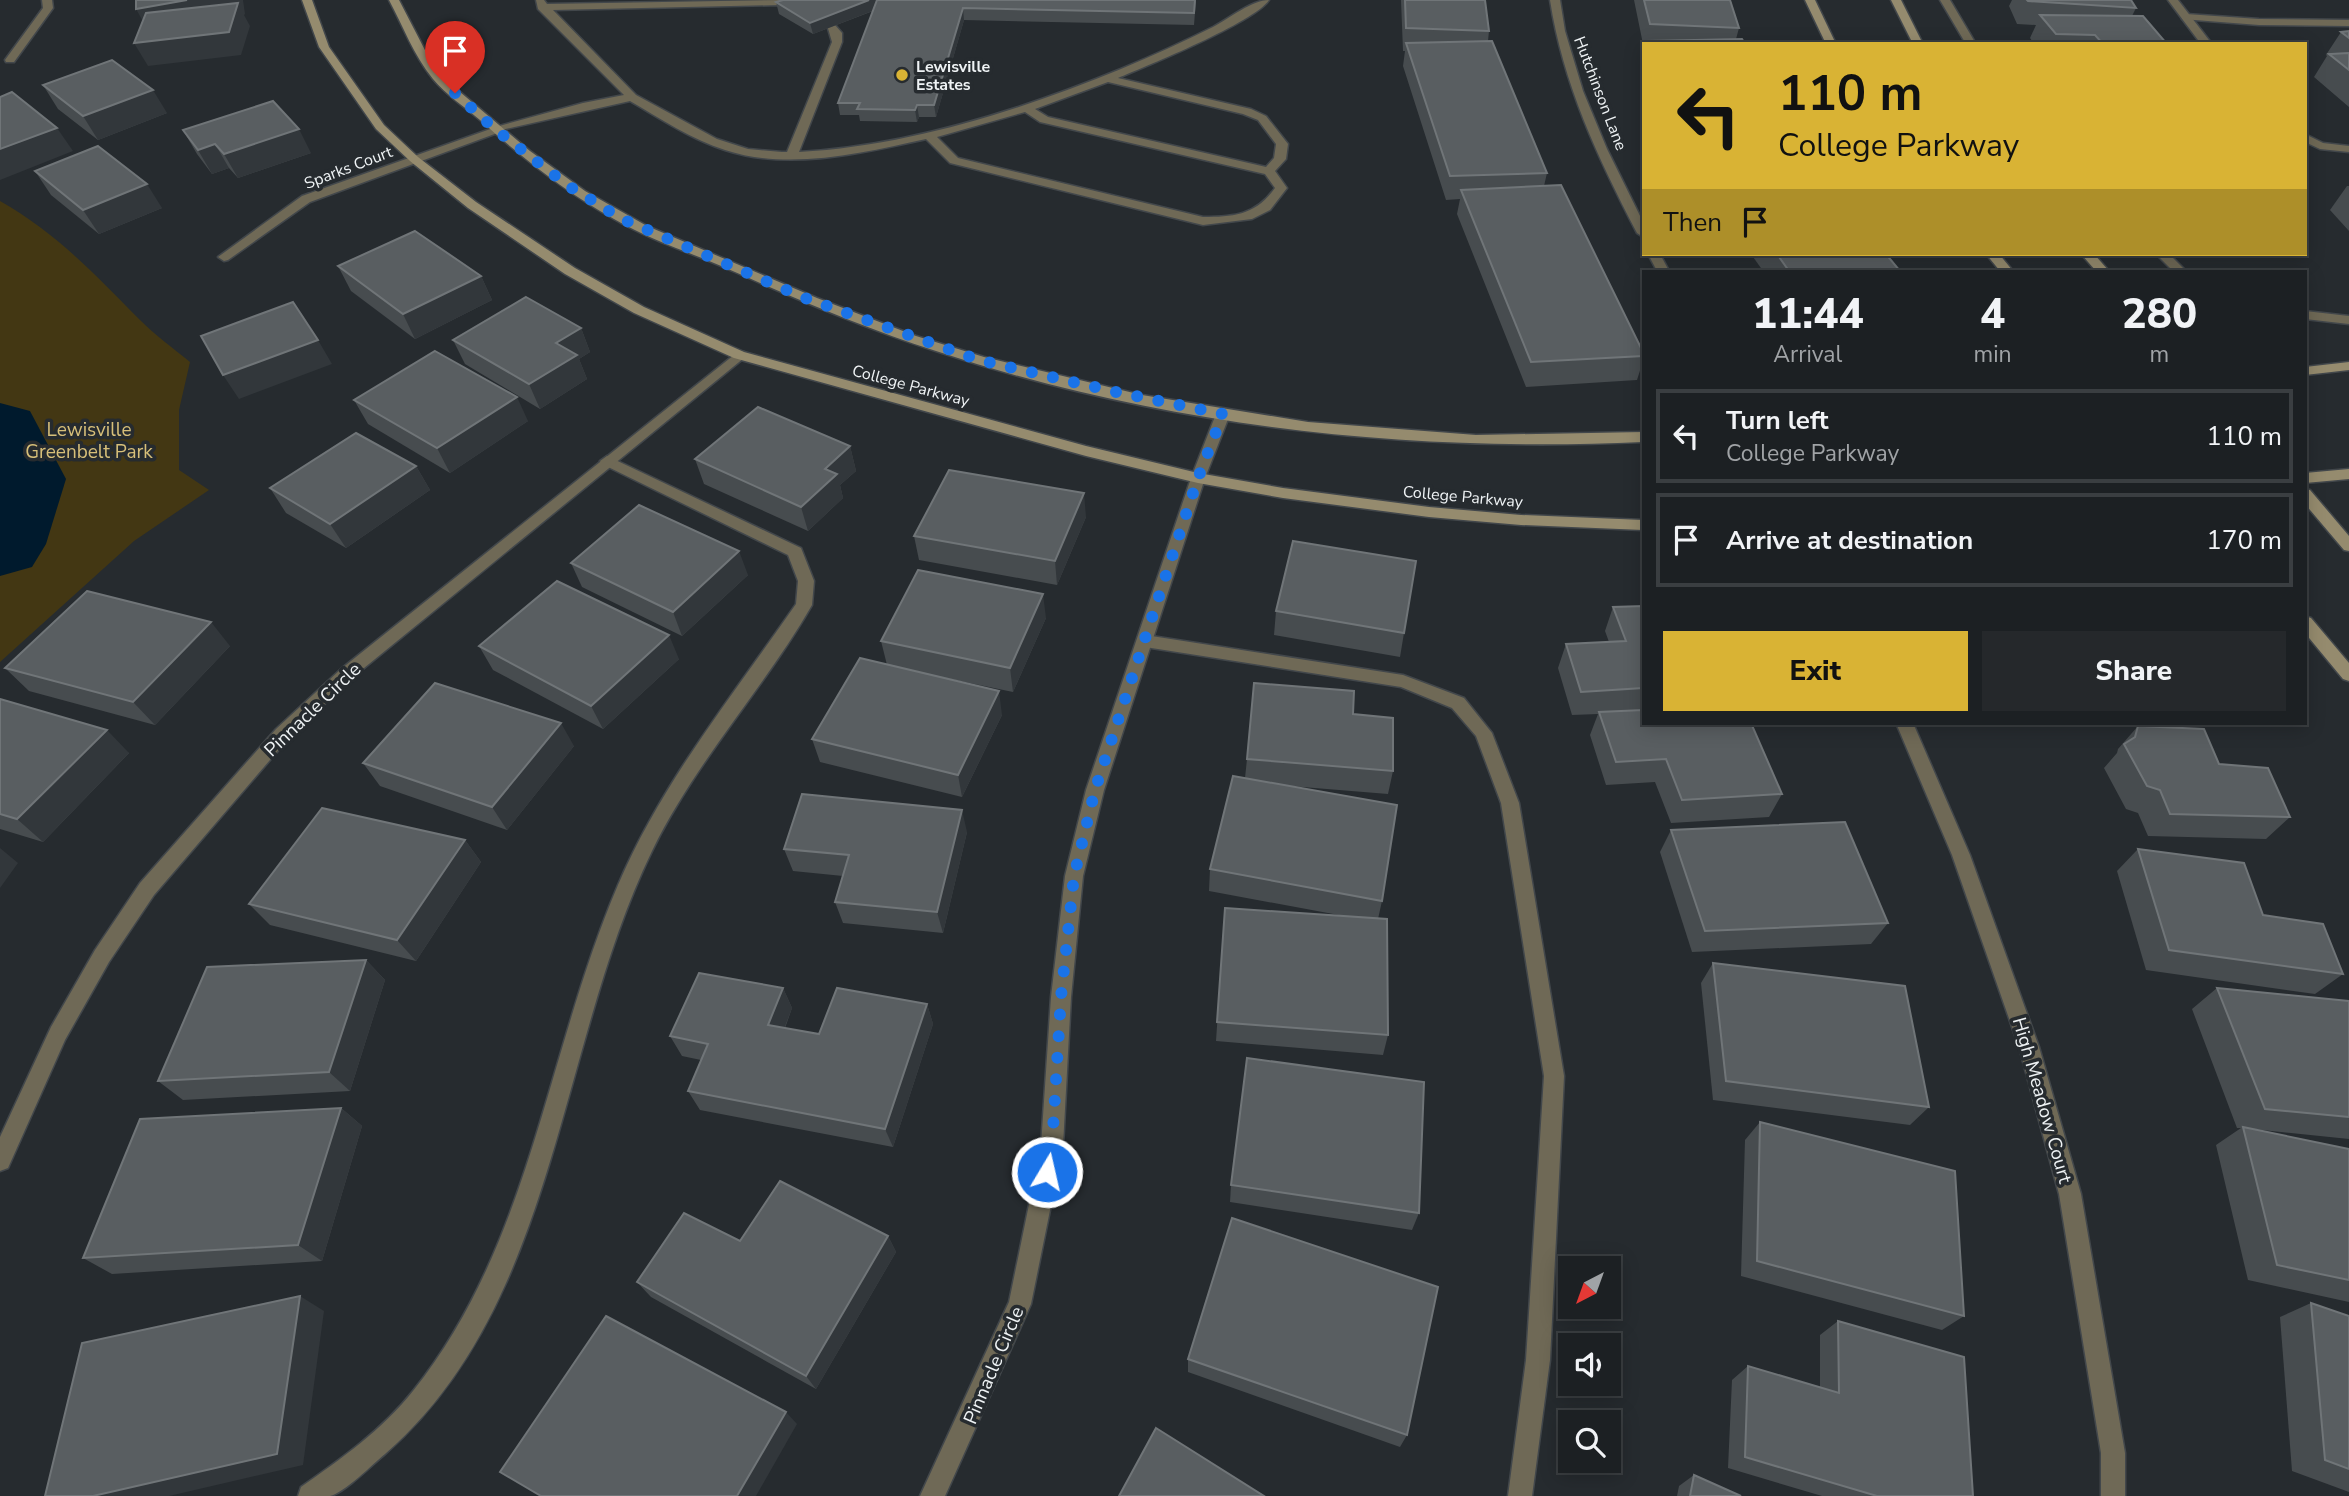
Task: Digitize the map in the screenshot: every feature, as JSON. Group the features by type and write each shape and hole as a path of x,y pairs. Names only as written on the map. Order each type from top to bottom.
{"street":[{"path":"10,60 48,8 47,0"},
{"name":"College Parkway","path":"307,0 324,47 380,127 414,159 472,205 570,271 639,310 739,355 1086,451 1198,478 1283,493 1429,512 1521,520 1642,525"},
{"path":"394,0 435,74 496,130 567,185 622,219 805,298 979,360 1223,414 1343,432 1576,442 1642,437"},
{"path":"540,3 632,97 710,142 766,155 842,153 948,133 1026,108 1212,33 1260,6 1264,0"},
{"name":"Hutchinson Lane","path":"1555,0 1558,29 1581,100 1620,189 1642,231"},
{"path":"1810,0 1830,42"},
{"path":"1896,0 1917,42"},
{"path":"1945,0 1970,42"},
{"path":"2173,0 2205,42"},
{"path":"540,3 779,2 798,7"},
{"path":"2186,17 2259,22 2349,23"},
{"path":"792,154 837,42 837,33 831,27"},
{"path":"1104,78 1247,111 1262,118 1282,145 1280,159 1269,171"},
{"name":"Sparks Court","path":"225,257 306,199 496,130 583,106 632,97"},
{"path":"929,136 954,161 1203,221 1234,221 1254,216 1273,202 1281,188 1269,171 1044,120 1026,108"},
{"path":"2307,137 2320,146 2349,149"},
{"path":"1994,256 2006,270"},
{"path":"2089,256 2102,270"},
{"path":"2164,256 2179,270"},
{"path":"2307,315 2349,320"},
{"name":"Pinnacle Circle","path":"0,1161 58,1034 102,956 147,889 282,734 347,673 739,355"},
{"path":"2307,371 2349,366"},
{"name":"Pinnacle Circle","path":"932,1496 1020,1304 1052,1146 1061,997 1074,876 1095,790 1198,478 1223,414"},
{"path":"310,1496 357,1461 421,1401 457,1349 487,1298 518,1228 547,1147 572,1052 627,887 659,816 804,605 806,581 795,552 607,461"},
{"path":"2307,478 2349,474"},
{"path":"2307,496 2349,546"},
{"path":"2307,624 2349,675"},
{"path":"1145,641 1403,681 1458,703 1483,733 1510,803 1554,1076 1538,1360 1520,1496"},
{"name":"High Meadow Court","path":"1905,725 1961,855 2029,1047 2070,1194 2113,1453 2113,1496"}],"green space":[{"name":"Lewisville Greenbelt Park","path":"0,201 58,241 146,326 190,362 179,410 179,470 209,490 134,541 0,662"}],"building":[{"path":"136,0 187,0 136,9"},
{"path":"869,0 810,23 776,2"},
{"name":"Lewisville Estates","path":"877,0 1195,0 1194,13 963,8 934,105 917,105 915,110 857,109 860,103 838,103"},
{"path":"1405,0 1485,0 1489,31 1406,28"},
{"path":"1644,0 1730,0 1739,28 1650,24"},
{"path":"2131,0 2136,8 2028,1"},
{"path":"238,3 229,32 134,43 146,13"},
{"path":"2040,15 2143,16 2165,42 2101,42 2095,35 2056,34"},
{"path":"1742,39 1744,42 1649,42"},
{"path":"1492,41 1547,173 1450,176 1406,43"},
{"path":"2349,53 2349,70 2329,54"},
{"path":"112,60 153,90 83,116 43,85"},
{"path":"12,92 57,128 0,149 0,97"},
{"path":"273,101 299,129 224,154 215,144 198,150 183,130"},
{"path":"98,146 147,184 83,210 35,171"},
{"path":"1561,185 1642,350 1642,356 1531,362 1461,190"},
{"path":"415,231 481,276 403,314 338,266"},
{"path":"1778,256 1888,256 1899,270 1788,270"},
{"path":"526,297 581,328 556,343 577,355 529,384 453,340"},
{"path":"293,302 318,340 223,375 201,336"},
{"path":"435,351 517,397 437,448 354,400"},
{"path":"758,407 850,446 825,469 837,474 801,507 695,459"},
{"path":"356,433 416,466 330,524 270,488"},
{"path":"949,470 1084,493 1055,561 914,536"},
{"path":"639,505 739,551 673,612 571,563"},
{"path":"1293,541 1416,561 1404,633 1276,611"},
{"path":"918,570 1043,594 1010,668 881,641"},
{"path":"557,581 669,635 591,706 479,646"},
{"path":"87,591 211,622 133,702 5,668"},
{"path":"1642,606 1642,688 1581,692 1566,644 1626,641 1613,607"},
{"path":"860,658 999,691 958,775 812,739"},
{"path":"435,683 561,723 492,807 363,763"},
{"path":"1254,683 1354,691 1353,714 1393,718 1393,771 1247,759"},
{"path":"0,699 107,730 17,819 0,814"},
{"path":"1642,710 1642,725 1752,725 1782,794 1682,800 1666,759 1616,762 1599,712"},
{"path":"2138,726 2204,729 2219,764 2268,768 2290,817 2170,814 2160,790 2147,786 2124,744 2135,737"},
{"path":"1233,776 1397,805 1382,901 1210,869"},
{"path":"802,794 962,810 937,912 835,902 849,855 784,849"},
{"path":"322,808 465,840 397,940 249,904"},
{"path":"1845,822 1888,923 1705,931 1671,830"},
{"path":"2138,849 2244,863 2263,915 2323,924 2343,974 2169,950"},
{"path":"1225,908 1387,919 1388,1035 1217,1022"},
{"path":"366,960 329,1072 158,1081 207,967"},
{"path":"1713,963 1905,986 1929,1107 1726,1081"},
{"path":"699,973 783,988 768,1025 819,1034 837,988 927,1004 885,1129 688,1091 708,1044 670,1036"},
{"path":"2217,988 2349,1001 2349,1117 2265,1109"},
{"path":"1247,1058 1424,1082 1419,1213 1231,1185"},
{"path":"341,1108 298,1245 83,1258 140,1119"},
{"path":"1760,1122 1955,1171 1964,1316 1757,1261"},
{"path":"2243,1127 2349,1149 2349,1280 2277,1265"},
{"path":"780,1181 888,1236 806,1376 637,1282 684,1213 740,1241"},
{"path":"1232,1218 1438,1287 1407,1435 1188,1359"},
{"path":"300,1296 277,1454 93,1496 45,1496 82,1343"},
{"path":"2311,1303 2349,1316 2349,1469 2325,1460"},
{"path":"606,1316 786,1412 737,1496 541,1496 500,1472"},
{"path":"1838,1321 1964,1357 1973,1496 1877,1496 1745,1457 1748,1366 1839,1393"},
{"path":"1156,1428 1264,1496 1119,1496"},
{"path":"1694,1475 1741,1496 1690,1496"}],"waterway":[{"path":"0,430 22,479 0,544"}],"place":[{"name":"Lewisville Estates","path":"902,75"}],"route":[{"path":"455,93 496,130 567,185 622,219 805,298 979,360 1223,414 1198,478 1095,790 1074,876 1061,997 1052,1146 1047,1172"}]}
